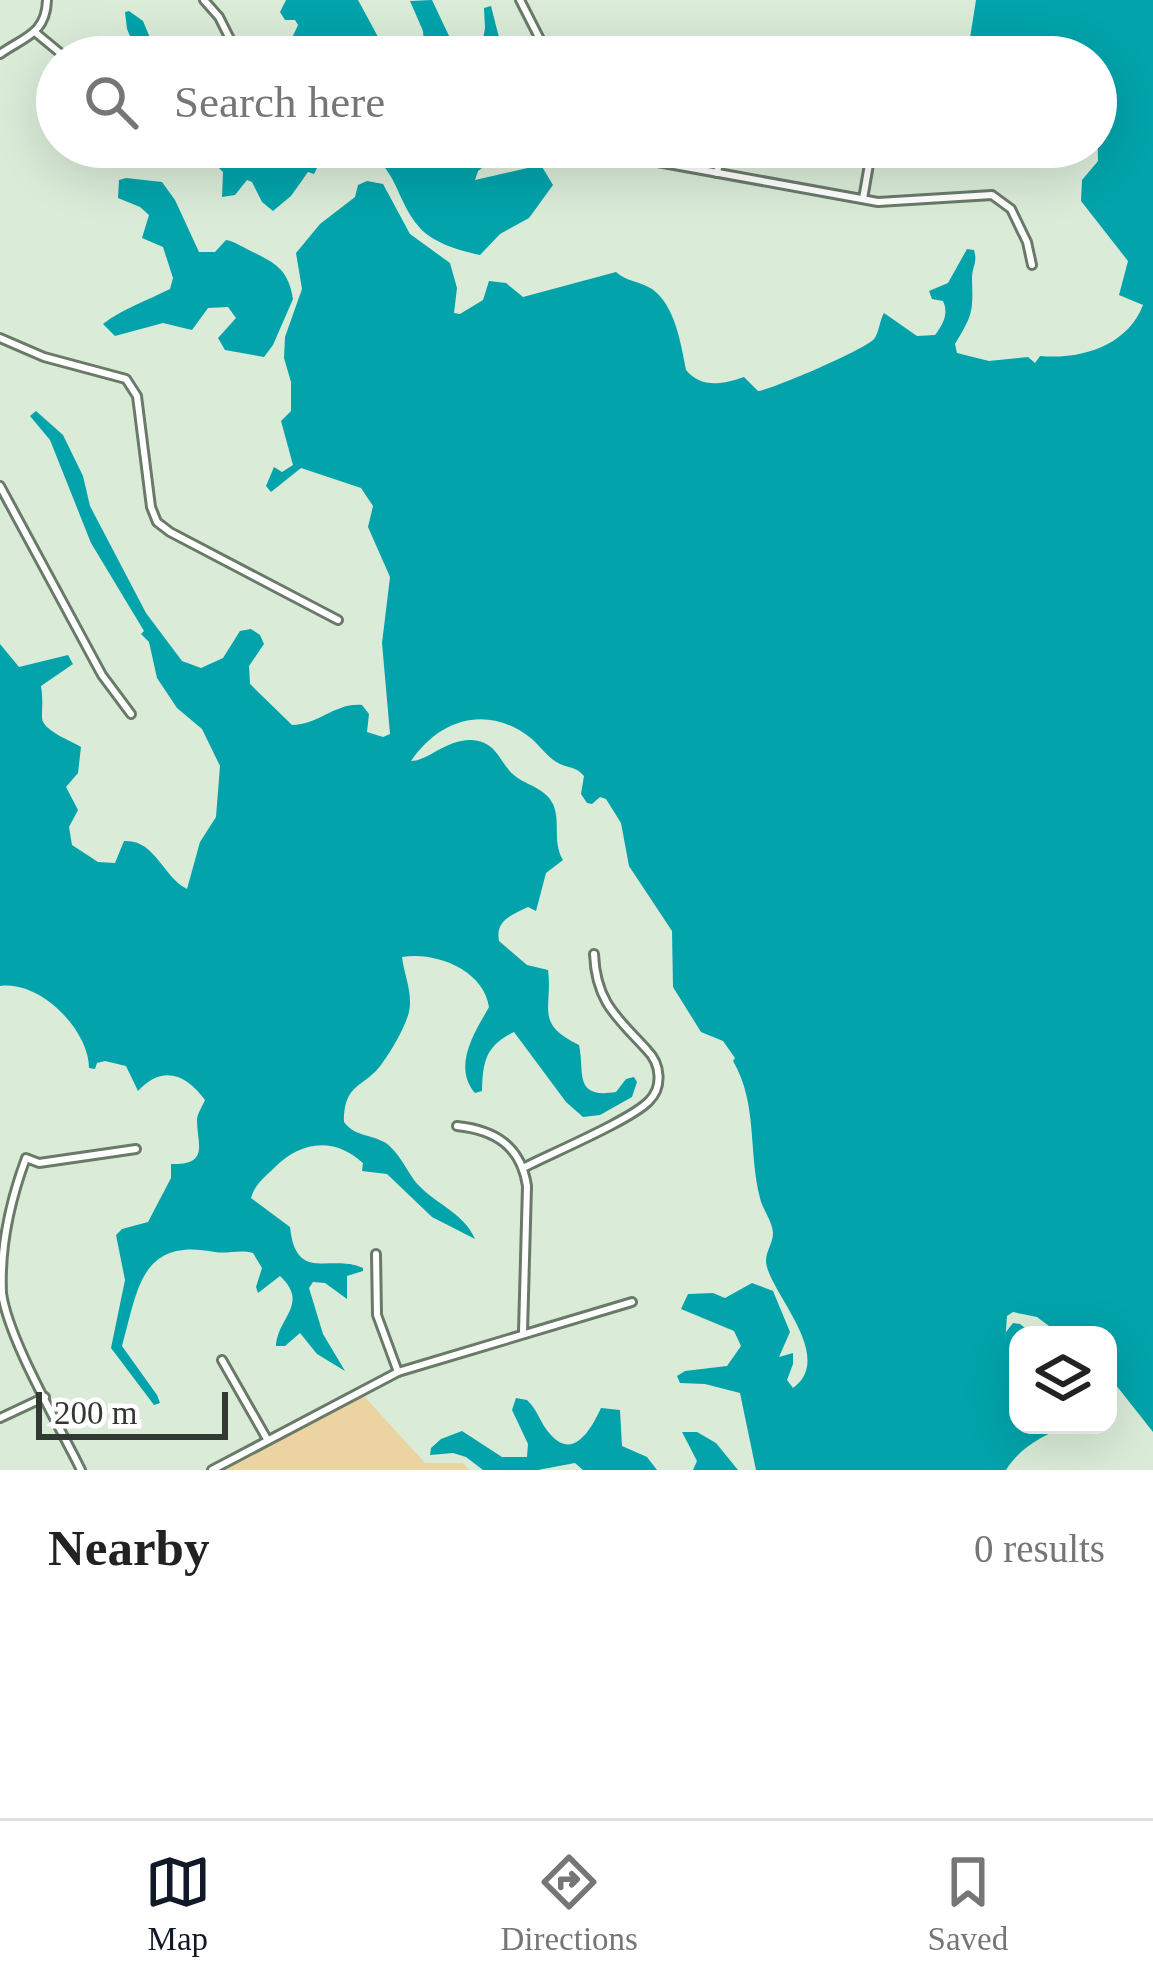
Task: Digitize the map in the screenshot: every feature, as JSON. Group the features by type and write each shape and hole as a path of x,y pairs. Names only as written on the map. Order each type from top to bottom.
{"street":[{"path":"0,54 36,33 47,0"},
{"path":"204,0 229,36"},
{"path":"520,0 538,36"},
{"path":"36,33 40,36"},
{"path":"690,168 863,200 997,196 1011,209 1032,265"},
{"path":"717,173 718,168"},
{"path":"863,200 868,168"},
{"path":"0,338 44,357 126,380 137,396 151,507 157,521 338,620"},
{"path":"1,490 102,675 131,714"},
{"path":"523,1168 642,1107 657,1089 658,1070 652,1057 614,1017 597,981 594,954"},
{"path":"457,1126 496,1136 515,1152 523,1168 523,1333"},
{"path":"81,1470 2,1296 2,1253 10,1201 26,1158 39,1163 136,1148"},
{"path":"376,1254 376,1315 398,1372"},
{"path":"212,1470 398,1372 632,1302"},
{"path":"222,1360 267,1439"},
{"path":"0,1418 46,1396"}],"shaded area":[{"path":"363,1395 425,1463 463,1463 469,1470 225,1470"}],"water":[{"path":"286,0 358,0 378,36 293,36 298,25 280,12"},
{"path":"432,0 449,36 423,36 410,1"},
{"path":"976,0 1153,0 1153,1432 1117,1386 1117,1326 1049,1326 1037,1317 1013,1312 1007,1316 1005,1344 1009,1328 1009,1434 1048,1434 1018,1455 1006,1470 756,1470 740,1393 680,1383 677,1376 727,1366 741,1346 734,1331 681,1309 688,1294 713,1293 725,1298 752,1283 773,1291 790,1332 779,1357 793,1353 787,1380 793,1388 805,1375 804,1341 766,1261 773,1233 760,1198 746,1094 735,1058 723,1041 701,1032 673,987 672,931 629,866 621,823 606,799 587,803 581,794 581,773 556,762 516,728 482,719 436,734 411,761 454,743 481,742 515,776 550,799 563,860 546,873 536,911 528,907 506,919 499,941 527,965 548,970 548,1014 556,1029 579,1045 587,1088 616,1092 634,1077 632,1097 600,1115 583,1117 566,1102 514,1032 491,1049 482,1091 475,1093 468,1083 466,1061 489,1007 485,994 468,973 443,960 402,957 410,998 407,1018 383,1062 352,1092 344,1122 391,1147 421,1188 463,1222 475,1239 432,1217 387,1174 362,1171 363,1163 340,1148 316,1146 294,1153 263,1178 251,1198 290,1227 299,1255 307,1261 363,1268 347,1276 347,1299 325,1283 313,1282 309,1288 323,1334 345,1371 317,1354 300,1333 285,1346 276,1346 292,1295 280,1276 258,1293 262,1268 253,1253 171,1252 146,1272 122,1346 157,1395 160,1403 154,1405 111,1348 125,1280 116,1235 148,1222 171,1178 171,1164 196,1157 197,1118 205,1100 174,1076 157,1077 138,1091 126,1066 105,1061 89,1068 81,1038 60,1010 31,991 0,986 0,644 19,667 68,655 73,664 41,686 42,718 52,731 81,747 78,773 66,787 78,810 69,827 72,845 98,862 115,863 124,841 135,842 187,889 200,842 216,817 220,766 202,729 177,708 157,678 149,642 141,634 144,631 91,543 50,440 30,416 36,411 63,435 83,476 90,506 146,613 182,661 201,668 223,658 240,631 251,629 264,644 249,666 250,684 292,725 362,705 369,714 367,732 383,737 390,734 382,643 390,577 368,527 373,506 361,488 301,468 271,492 266,486 274,467 282,472 293,465 281,421 291,411 285,337 302,289 296,253 320,224 355,197 358,185 367,181 383,184 410,234 450,263 457,288 454,313 483,300 489,281 506,283 523,297 616,272 660,296 676,326 686,370 699,380 728,382 744,377 758,391 780,384 867,344 876,336 884,313 917,336 935,335 945,310 943,301 932,299 929,291 948,283 967,249 975,254 972,306 955,344 957,353 989,361 1028,357 1035,363 1040,356 1072,355 1102,347 1126,330 1143,305 1119,295 1128,261 1081,201 1082,180 1092,168 1117,168 1117,36 970,36"},
{"path":"491,6 499,36 484,36 484,8"},
{"path":"125,12 143,21 149,36 130,36"},
{"path":"219,168 317,168 273,211 247,180 235,195 222,197 223,172"},
{"path":"385,168 482,168 475,180 543,168 553,185 529,218 500,234 480,255 448,246 426,233"},
{"path":"119,180 162,182 199,252 215,252 226,240 283,272 293,299 264,357 225,350 218,338 236,318 228,307 208,308 192,330 163,323 115,336 103,324 170,289 173,278 163,247 142,238 149,215 118,198"},
{"path":"516,1398 527,1400 550,1434 567,1444 581,1439 601,1408 620,1410 622,1446 647,1457 657,1470 583,1470 575,1463 538,1470 483,1470 453,1453 430,1455 441,1439 462,1431 502,1457 527,1457 528,1444 512,1410"},
{"path":"682,1432 697,1432 716,1443 738,1470 693,1470 697,1461"}]}
